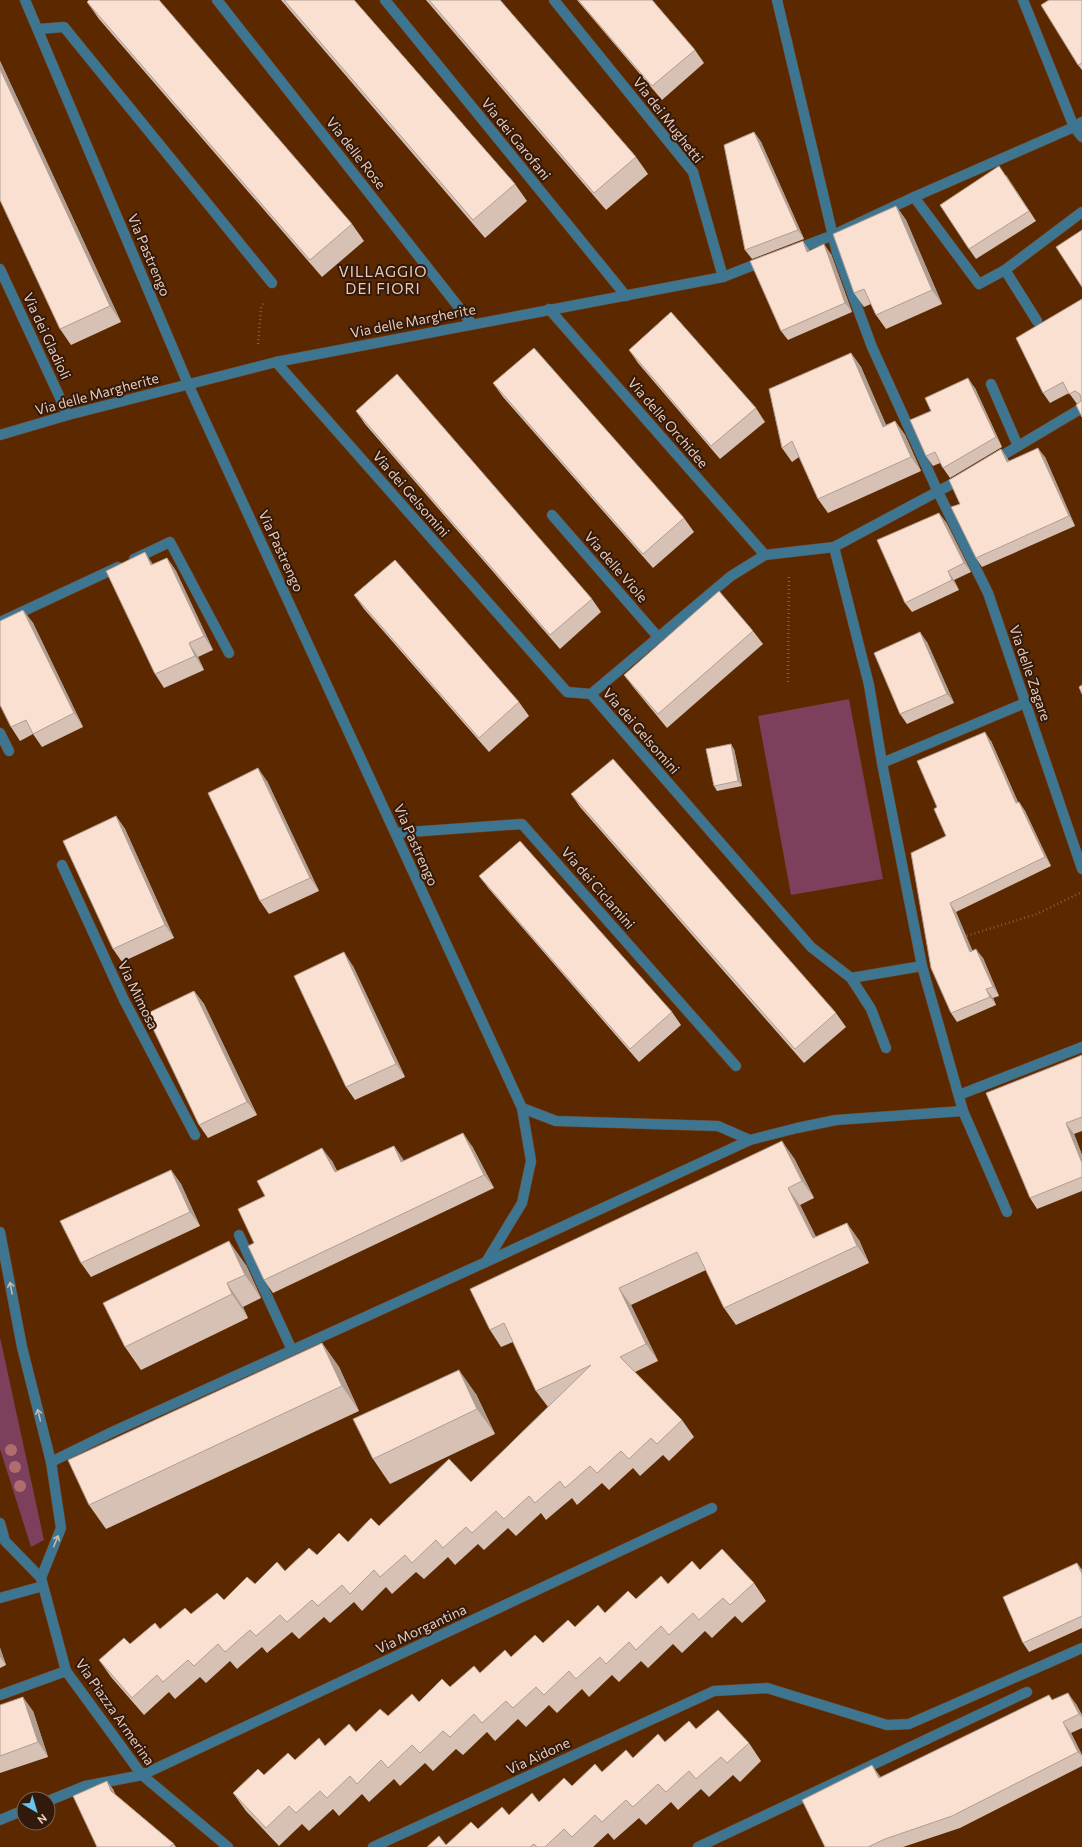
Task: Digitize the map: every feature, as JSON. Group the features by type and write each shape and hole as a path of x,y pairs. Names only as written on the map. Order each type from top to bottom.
{"street":[{"name":"Via Pastrengo","path":"25,0 39,29 188,384 522,1108 531,1161 522,1203 486,1262"},
{"name":"Via delle Rose","path":"217,0 472,324"},
{"name":"Via dei Garofani","path":"385,0 626,296"},
{"name":"Via dei Mughetti","path":"554,0 693,172 723,276"},
{"name":"Via delle Zagare","path":"777,0 831,236 872,347 938,492 988,593 1082,869"},
{"path":"1023,0 1078,124 1082,137"},
{"path":"39,29 64,27 272,283"},
{"name":"Via delle Margherite","path":"0,435 68,415 276,362 549,309 626,296 723,276 831,236 914,197 1078,124"},
{"path":"914,197 979,284 1004,270 1082,212"},
{"name":"Via dei Gladioli","path":"0,269 68,415"},
{"path":"1004,270 1037,322"},
{"name":"Via delle Orchidee","path":"549,309 765,555"},
{"name":"Via dei Gelsomini","path":"276,362 568,692 591,694 811,947 851,978 871,1009 886,1048"},
{"path":"991,384 1018,446"},
{"path":"985,465 1082,408"},
{"path":"591,694 731,576 765,555 834,547 971,473"},
{"name":"Via delle Viole","path":"552,515 658,637"},
{"path":"0,622 71,590 170,542 229,654"},
{"path":"834,547 869,685 882,763 922,966 963,1111 1007,1212"},
{"path":"882,763 1026,703"},
{"path":"0,733 9,751"},
{"name":"Via dei Ciclamini","path":"396,833 522,824 736,1066"},
{"name":"Via Mimosa","path":"62,865 124,1000 195,1135"},
{"path":"851,978 922,966"},
{"path":"959,1095 1082,1047"},
{"path":"522,1108 556,1121 718,1126 750,1140"},
{"path":"51,1462 112,1432 750,1140 836,1120 963,1111"},
{"path":"0,1232 22,1347 51,1462 61,1528 42,1582 0,1598"},
{"path":"239,1235 292,1350"},
{"name":"Via Morgantina","path":"56,1798 85,1786 142,1775 712,1508"},
{"name":"Via Piazza Armerina","path":"0,1523 5,1541 42,1582 66,1671 142,1775 228,1847"},
{"name":"Via Aidone","path":"373,1847 714,1691 767,1688 887,1725 909,1724 1082,1648"},
{"path":"0,1695 66,1671"},
{"path":"698,1847 1027,1692"},
{"path":"0,1820 16,1813"}],"path":[{"path":"259,366 257,340 261,308 272,283"},
{"path":"788,682 789,552"},
{"path":"959,940 965,936 1037,914 1082,892"}],"shaded area":[{"path":"849,699 883,879 791,895 758,716"},
{"path":"0,1337 44,1540 31,1547 0,1449"}],"building":[{"path":"89,0 159,0 352,224 310,260 87,2"},
{"path":"284,0 354,0 515,184 473,220"},
{"path":"429,0 500,0 636,157 594,193"},
{"path":"578,0 652,0 695,50 652,86"},
{"path":"1049,0 1082,0 1082,63 1078,65 1041,5"},
{"path":"0,69 110,306 60,329 0,200"},
{"path":"754,132 798,230 745,250 724,145"},
{"path":"999,166 1029,211 969,249 940,205"},
{"path":"896,206 932,290 876,315 864,289 854,293 833,234"},
{"path":"1082,230 1082,287 1056,247"},
{"path":"803,241 807,252 824,244 845,303 781,331 750,261"},
{"path":"1082,299 1082,417 1076,405 1081,401 1080,394 1075,391 1069,394 1063,382 1043,393 1016,338"},
{"path":"671,312 756,408 711,446 629,350"},
{"path":"534,348 684,518 643,554 493,383"},
{"path":"851,353 883,427 895,421 911,457 818,499 792,441 782,448 769,389"},
{"path":"397,374 592,599 550,635 356,411"},
{"path":"968,378 996,437 943,468 935,452 926,456 910,420 931,411 925,398"},
{"path":"1038,448 1069,516 976,558 951,507 960,504 949,480 1001,449 1007,462"},
{"path":"939,513 964,563 948,571 952,580 905,603 877,540"},
{"path":"145,552 151,565 167,558 204,636 189,643 195,656 155,674 106,571"},
{"path":"395,560 519,702 479,738 354,595"},
{"path":"719,591 753,631 658,714 624,675"},
{"path":"23,610 74,713 33,734 26,720 11,727 0,705 0,621"},
{"path":"920,632 947,694 900,714 874,653"},
{"path":"1082,685 1082,694 1079,687"},
{"path":"985,732 1016,803 1019,802 1045,857 950,903 970,952 976,949 993,987 986,989 990,997 951,1013 931,968 911,853 946,836 934,809 937,807 917,761"},
{"path":"731,744 738,781 714,786 706,749"},
{"path":"613,759 836,1013 795,1049 571,794"},
{"path":"258,768 310,878 260,901 208,793"},
{"path":"116,816 165,925 113,949 63,841"},
{"path":"520,841 672,1012 630,1049 479,876"},
{"path":"344,952 396,1064 346,1087 294,976"},
{"path":"194,991 247,1102 199,1125 146,1014"},
{"path":"1082,1055 1082,1117 1066,1123 1082,1163 1082,1177 1030,1198 986,1093"},
{"path":"463,1133 484,1175 264,1280 248,1246 254,1243 238,1209 265,1196 257,1181 322,1148 335,1172 394,1146 401,1162"},
{"path":"782,1141 802,1181 788,1188 813,1238 847,1223 857,1246 724,1308 697,1252 619,1288 646,1344 620,1357 682,1420 657,1444 651,1438 629,1459 621,1451 597,1473 590,1466 565,1488 560,1481 535,1503 529,1496 504,1519 496,1511 472,1533 466,1527 443,1548 436,1540 412,1563 405,1555 380,1577 374,1570 350,1594 342,1585 318,1606 312,1600 287,1622 280,1615 256,1636 250,1630 225,1652 218,1644 194,1666 188,1660 163,1682 157,1675 132,1698 99,1660 124,1638 130,1644 155,1623 160,1629 185,1608 191,1614 217,1593 224,1600 247,1577 255,1584 277,1562 285,1571 309,1548 317,1555 339,1533 348,1542 371,1518 379,1526 449,1459 471,1482 591,1365 536,1391 504,1323 490,1330 470,1289"},
{"path":"171,1170 190,1212 81,1263 60,1221"},
{"path":"229,1241 245,1275 227,1283 232,1294 125,1347 103,1303"},
{"path":"322,1343 342,1386 89,1505 68,1460"},
{"path":"459,1370 477,1409 373,1459 353,1419"},
{"path":"722,1549 754,1583 730,1605 723,1598 699,1620 693,1613 669,1635 661,1626 636,1650 629,1642 606,1664 600,1657 576,1679 569,1671 544,1695 536,1687 513,1708 506,1701 482,1723 474,1714 450,1737 443,1731 420,1753 412,1745 388,1768 381,1760 357,1784 350,1776 327,1798 320,1791 296,1813 289,1806 266,1828 233,1793 258,1769 264,1775 288,1753 295,1760 319,1738 325,1746 349,1724 356,1732 380,1709 388,1716 412,1694 419,1702 442,1679 450,1687 474,1666 480,1673 505,1650 511,1657 535,1635 543,1643 568,1620 575,1627 598,1605 605,1613 628,1591 636,1599 661,1576 668,1584 692,1561 700,1570"},
{"path":"1077,1563 1082,1574 1082,1616 1023,1643 1003,1597"},
{"path":"1068,1693 1079,1714 1063,1722 1078,1752 952,1816 885,1839 868,1847 825,1847 802,1800 872,1765 879,1778 1049,1695 1052,1700"},
{"path":"23,1697 38,1742 0,1756 0,1705"},
{"path":"718,1710 749,1743 727,1763 721,1757 696,1779 689,1771 666,1792 658,1784 633,1807 626,1800 602,1822 595,1815 572,1837 564,1829 545,1847 537,1847 534,1844 530,1847 427,1847 439,1836 446,1845 471,1822 478,1829 502,1807 509,1815 532,1793 539,1802 564,1778 572,1786 595,1764 602,1772 626,1750 633,1758 658,1734 665,1742 689,1721 696,1729"},
{"path":"107,1781 111,1791 174,1844 169,1847 97,1847 73,1796"}],"district":[{"name":"VILLAGGIO DEI FIORI","path":"383,280"}]}
